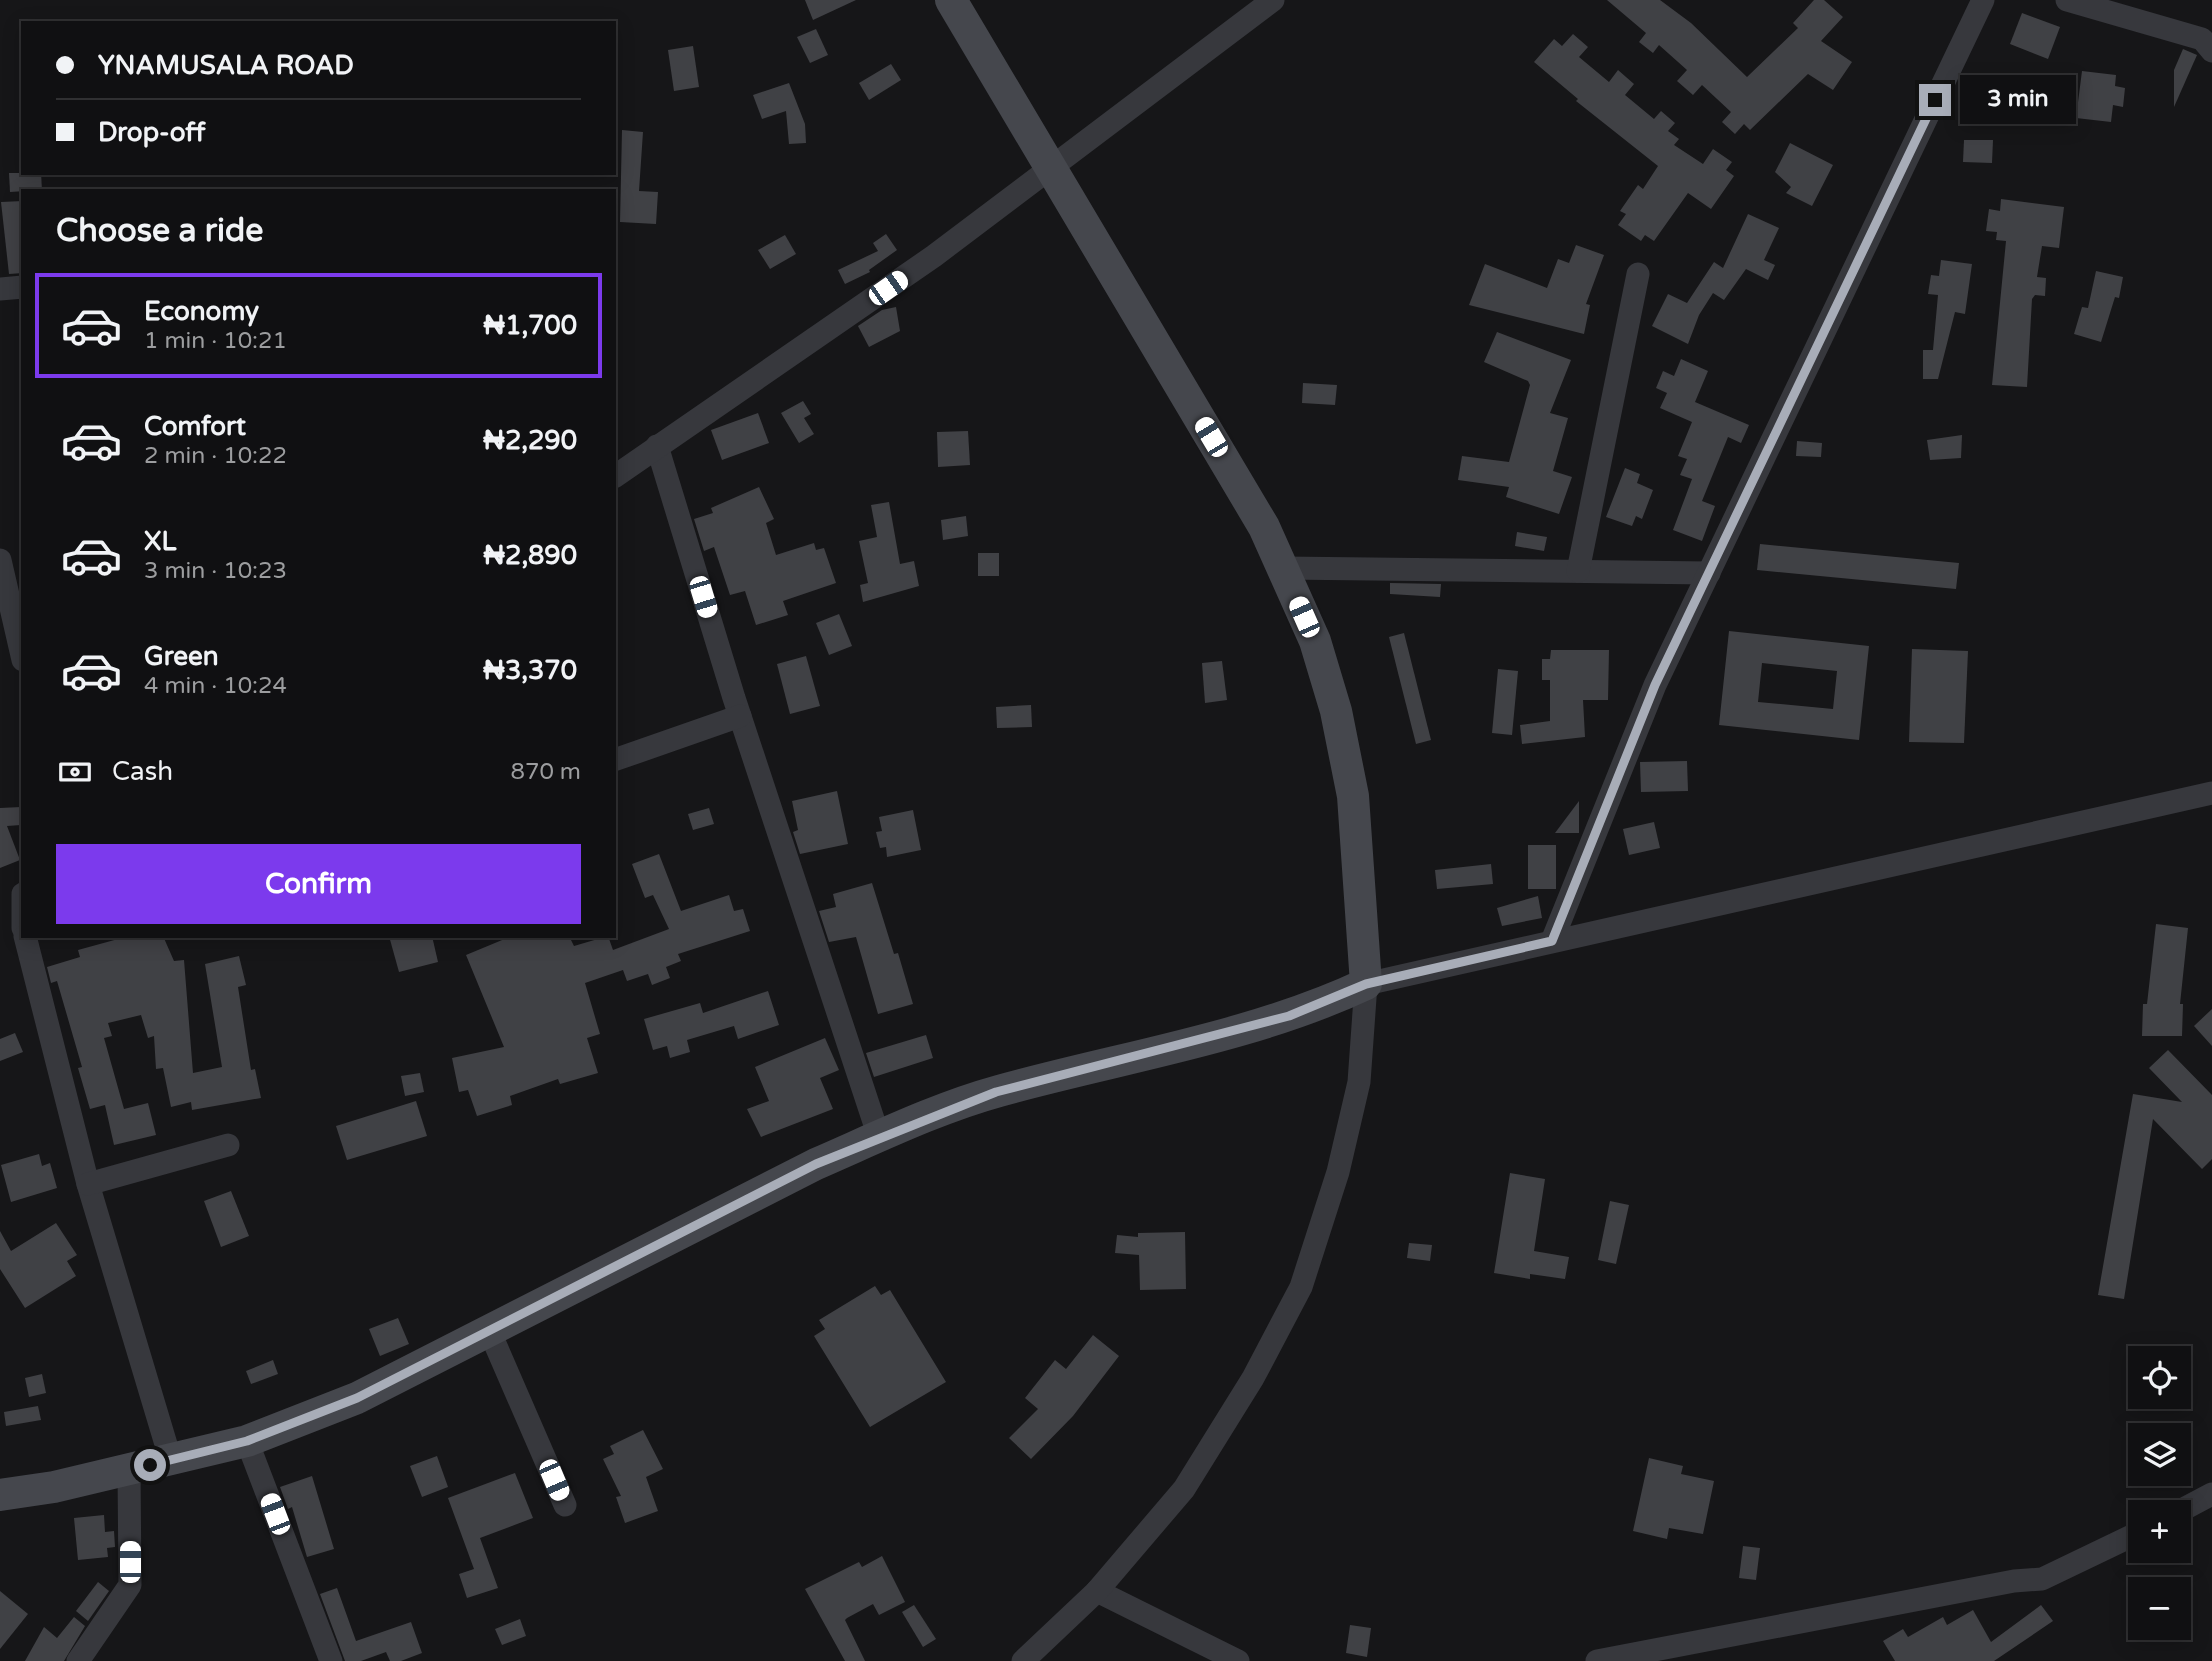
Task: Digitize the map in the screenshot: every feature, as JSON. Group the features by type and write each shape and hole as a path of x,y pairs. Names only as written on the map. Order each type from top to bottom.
{"main road":[{"path":"0,1495 171,1461 247,1441 357,1398 816,1164 879,1137 996,1092 1289,1016 1366,984 1353,796 1339,723 1315,641 1264,527 951,0"}],"street":[{"path":"616,476 934,256 1273,0"},
{"path":"1552,941 1655,685 1983,0"},
{"path":"2067,0 2202,38 2212,51"},
{"path":"1578,571 1637,274"},
{"path":"0,289 21,287"},
{"path":"657,446 740,716 879,1137"},
{"path":"0,560 21,651"},
{"path":"1283,568 1709,573"},
{"path":"616,759 740,716"},
{"path":"1023,1661 1097,1591 1184,1489 1253,1378 1301,1287 1338,1172 1359,1082 1366,984 2212,793"},
{"path":"26,938 88,1184 171,1461"},
{"path":"88,1184 228,1145"},
{"path":"489,1330 565,1505"},
{"path":"247,1441 331,1661"},
{"path":"78,1661 130,1586 129,1470"},
{"path":"2191,1505 2212,1494"},
{"path":"1597,1661 2014,1581 2042,1579 2128,1538"},
{"path":"1097,1591 1238,1661"}],"building":[{"path":"805,0 856,0 813,20"},
{"path":"1607,0 1660,0 1691,23 1747,77 1798,28 1793,23 1814,0 1824,0 1843,17 1821,41 1852,62 1833,90 1808,74 1750,130 1744,124 1735,134 1722,122 1731,112 1702,85 1693,95 1677,81 1687,70 1659,45 1653,53 1639,42 1646,33"},
{"path":"2022,13 2060,27 2048,59 2010,44"},
{"path":"816,29 828,55 810,63 797,37"},
{"path":"1573,34 1588,47 1579,57 1609,82 1618,70 1634,84 1625,95 1654,119 1661,111 1675,123 1668,131 1679,139 1674,145 1703,164 1713,149 1732,162 1726,170 1734,176 1711,209 1688,193 1654,241 1645,235 1641,241 1618,225 1626,214 1620,211 1638,185 1643,189 1658,166 1576,101 1578,99 1534,62 1554,39 1562,46"},
{"path":"693,46 699,87 674,91 668,50"},
{"path":"2183,49 2197,55 2174,107 2174,70"},
{"path":"891,64 901,80 869,100 859,83"},
{"path":"2082,71 2116,75 2115,86 2125,88 2123,107 2113,105 2111,122 2076,118"},
{"path":"789,83 805,124 806,143 789,144 786,111 762,119 753,95"},
{"path":"622,130 643,132 639,191 658,192 656,224 620,222"},
{"path":"1964,140 1993,140 1992,163 1963,162"},
{"path":"1790,143 1833,165 1812,206 1786,193 1791,187 1775,172"},
{"path":"9,173 41,175 42,189 10,192"},
{"path":"2001,199 2064,207 2059,248 2042,246 2037,277 2046,278 2045,296 2035,295 2032,299 2027,387 1992,385 2006,241 1996,240 1997,232 1986,231 1989,209 2000,211"},
{"path":"21,201 21,273 9,274 1,202"},
{"path":"1748,214 1779,228 1764,260 1775,265 1768,280 1746,269 1724,300 1713,293 1699,315 1688,344 1652,326 1668,294 1687,303 1714,262 1723,268"},
{"path":"886,234 897,250 869,270 870,272 845,284 838,270 878,251 873,243"},
{"path":"785,235 796,254 770,269 758,250"},
{"path":"1576,245 1604,255 1586,304 1590,305 1584,334 1469,305 1485,264 1547,288 1558,259 1569,263"},
{"path":"1941,260 1972,264 1965,314 1955,312 1938,379 1923,379 1923,350 1933,350 1938,295 1928,294 1931,275 1939,276"},
{"path":"2096,271 2123,277 2119,298 2115,297 2101,342 2074,334 2082,307 2088,308"},
{"path":"896,307 900,331 869,347 858,326 882,310"},
{"path":"1497,332 1571,360 1550,413 1568,418 1553,471 1572,477 1559,514 1506,497 1509,487 1458,480 1462,456 1509,462 1530,385 1528,381 1484,362"},
{"path":"1681,359 1708,371 1695,402 1749,425 1741,443 1728,437 1702,501 1715,506 1702,541 1673,530 1692,479 1680,475 1687,459 1678,456 1692,422 1660,408 1667,393 1656,388 1663,371 1674,376"},
{"path":"1303,383 1337,385 1335,405 1302,403"},
{"path":"803,401 811,414 804,418 814,434 799,443 781,413"},
{"path":"758,413 769,443 722,460 711,430"},
{"path":"968,431 970,465 938,467 937,432"},
{"path":"1962,435 1961,458 1930,460 1927,440"},
{"path":"1797,441 1822,443 1821,457 1796,456"},
{"path":"1625,468 1640,474 1637,483 1653,490 1642,519 1636,516 1632,526 1606,517"},
{"path":"759,487 774,519 766,523 776,555 814,543 816,550 824,548 836,583 783,601 788,615 756,625 745,591 730,595 714,547 704,551 694,519 713,513 711,508"},
{"path":"889,502 900,564 914,561 919,586 863,602 860,585 868,583 859,541 877,537 871,505"},
{"path":"966,516 968,536 943,540 941,520"},
{"path":"1517,532 1547,537 1544,551 1515,546"},
{"path":"1760,544 1959,563 1956,589 1757,570"},
{"path":"978,553 999,553 999,576 978,576"},
{"path":"1390,583 1441,584 1440,597 1390,594"},
{"path":"839,614 852,646 829,655 816,623"},
{"path":"1729,631 1869,646 1859,740 1719,725","holes":["1762,663 1837,671 1833,709 1758,702"]},
{"path":"1404,633 1431,740 1416,744 1389,637"},
{"path":"1912,649 1968,651 1964,743 1909,742"},
{"path":"1551,650 1609,650 1608,700 1583,700 1585,737 1522,744 1520,725 1550,721 1550,680 1542,680 1542,659 1550,659"},
{"path":"806,656 820,706 790,714 777,664"},
{"path":"1222,661 1227,700 1205,703 1202,663"},
{"path":"1498,669 1518,671 1512,735 1492,733"},
{"path":"1031,705 1032,727 997,728 996,707"},
{"path":"1687,761 1688,791 1641,792 1640,762"},
{"path":"837,791 848,844 800,854 793,832 798,830 792,801"},
{"path":"1579,801 1579,833 1555,833"},
{"path":"21,807 21,825 7,826 20,860 0,868 0,808"},
{"path":"709,808 714,824 693,830 688,814"},
{"path":"913,810 921,850 887,857 886,847 880,848 876,832 882,831 879,817"},
{"path":"1654,822 1660,848 1629,855 1623,829"},
{"path":"1528,845 1556,845 1556,889 1528,889"},
{"path":"659,854 681,911 729,895 734,911 743,909 750,931 678,954 681,961 666,967 670,978 652,985 648,974 627,981 623,970 585,983 600,1034 587,1038 598,1073 560,1084 558,1079 510,1096 512,1105 477,1116 468,1090 459,1092 452,1058 504,1047 466,955 507,938 570,938 574,946 609,938 613,950 669,929 653,895 645,898 632,864"},
{"path":"1491,864 1493,884 1437,889 1435,870"},
{"path":"872,883 894,954 898,953 913,1004 878,1014 856,937 829,942 819,911 836,907 833,894"},
{"path":"1538,896 1542,918 1502,926 1497,908"},
{"path":"2156,924 2188,928 2180,1004 2183,1004 2182,1036 2142,1036 2143,1004 2147,1004"},
{"path":"122,938 164,938 174,961 184,960 193,1073 222,1067 205,964 239,956 246,985 238,987 251,1070 255,1069 261,1098 192,1110 191,1102 171,1107 163,1068 156,1069 154,1036 148,1038 141,1015 108,1023 112,1036 104,1038 124,1109 148,1103 156,1135 114,1145 105,1105 90,1109 78,1068 82,1067 57,981 51,983 47,967 80,957 78,950"},
{"path":"390,938 432,938 438,962 399,972"},
{"path":"768,991 779,1025 738,1039 734,1026 687,1040 690,1052 670,1058 667,1046 653,1050 644,1019 700,1003 703,1013"},
{"path":"2212,1009 2212,1046 2194,1026"},
{"path":"15,1033 23,1052 0,1061 0,1039"},
{"path":"926,1035 933,1058 874,1077 866,1053"},
{"path":"825,1038 839,1070 820,1078 833,1109 761,1137 747,1109 769,1101 755,1067"},
{"path":"2168,1050 2212,1095 2212,1159 2202,1169 2153,1119 2124,1299 2098,1295 2133,1094 2182,1102 2149,1068"},
{"path":"420,1073 424,1092 405,1096 401,1076"},
{"path":"416,1101 427,1136 347,1160 336,1126"},
{"path":"39,1154 42,1166 50,1163 57,1188 11,1202 1,1165"},
{"path":"1510,1173 1545,1179 1534,1251 1569,1257 1565,1279 1530,1274 1530,1279 1494,1273"},
{"path":"231,1191 249,1236 221,1247 204,1201"},
{"path":"1610,1201 1629,1205 1616,1264 1598,1260"},
{"path":"56,1223 77,1255 67,1261 76,1276 25,1308 0,1269 0,1231 11,1251"},
{"path":"1185,1232 1186,1289 1140,1290 1139,1255 1115,1253 1117,1235 1138,1237 1138,1233"},
{"path":"1409,1243 1432,1245 1430,1261 1407,1258"},
{"path":"875,1286 881,1295 890,1290 946,1382 870,1427 814,1336 825,1329 819,1320"},
{"path":"398,1318 409,1344 380,1356 369,1329"},
{"path":"1093,1335 1119,1356 1073,1416 1031,1459 1009,1438 1038,1409 1025,1398 1055,1360 1066,1369"},
{"path":"273,1360 278,1374 251,1384 246,1371"},
{"path":"42,1374 46,1393 29,1397 25,1378"},
{"path":"38,1406 41,1420 6,1426 4,1412"},
{"path":"643,1430 663,1469 646,1477 658,1511 625,1523 616,1497 621,1496 603,1459 614,1454 610,1446"},
{"path":"437,1456 448,1487 422,1497 410,1466"},
{"path":"1649,1458 1683,1466 1681,1474 1714,1481 1703,1534 1669,1528 1667,1539 1633,1531"},
{"path":"515,1473 533,1518 480,1538 498,1588 467,1598 459,1574 474,1569 448,1498"},
{"path":"312,1476 334,1549 307,1557 292,1507 288,1509 280,1487"},
{"path":"104,1515 105,1532 114,1531 115,1547 107,1548 108,1557 78,1560 74,1518"},
{"path":"1743,1546 1760,1548 1756,1580 1739,1578"},
{"path":"882,1556 905,1602 879,1615 873,1604 847,1618 845,1620 865,1661 845,1661 805,1589 859,1562 862,1567"},
{"path":"98,1582 109,1591 88,1621 76,1611"},
{"path":"337,1588 356,1641 411,1622 422,1653 401,1661 390,1661 386,1652 361,1661 345,1661 320,1594"},
{"path":"0,1591 28,1614 0,1649"},
{"path":"914,1605 936,1639 923,1647 902,1612"},
{"path":"2041,1605 2053,1621 1994,1661 1895,1661 1883,1641 1903,1629 1908,1637 1943,1617 1947,1625 1973,1610 1991,1642"},
{"path":"74,1617 85,1626 64,1661 25,1661 44,1627 57,1638"},
{"path":"520,1619 526,1636 502,1645 495,1629"},
{"path":"1350,1625 1371,1628 1367,1657 1346,1653"}],"route":[{"path":"150,1465 247,1441 357,1398 816,1164 996,1092 1289,1016 1366,984 1552,941 1655,685 1935,100"}]}
